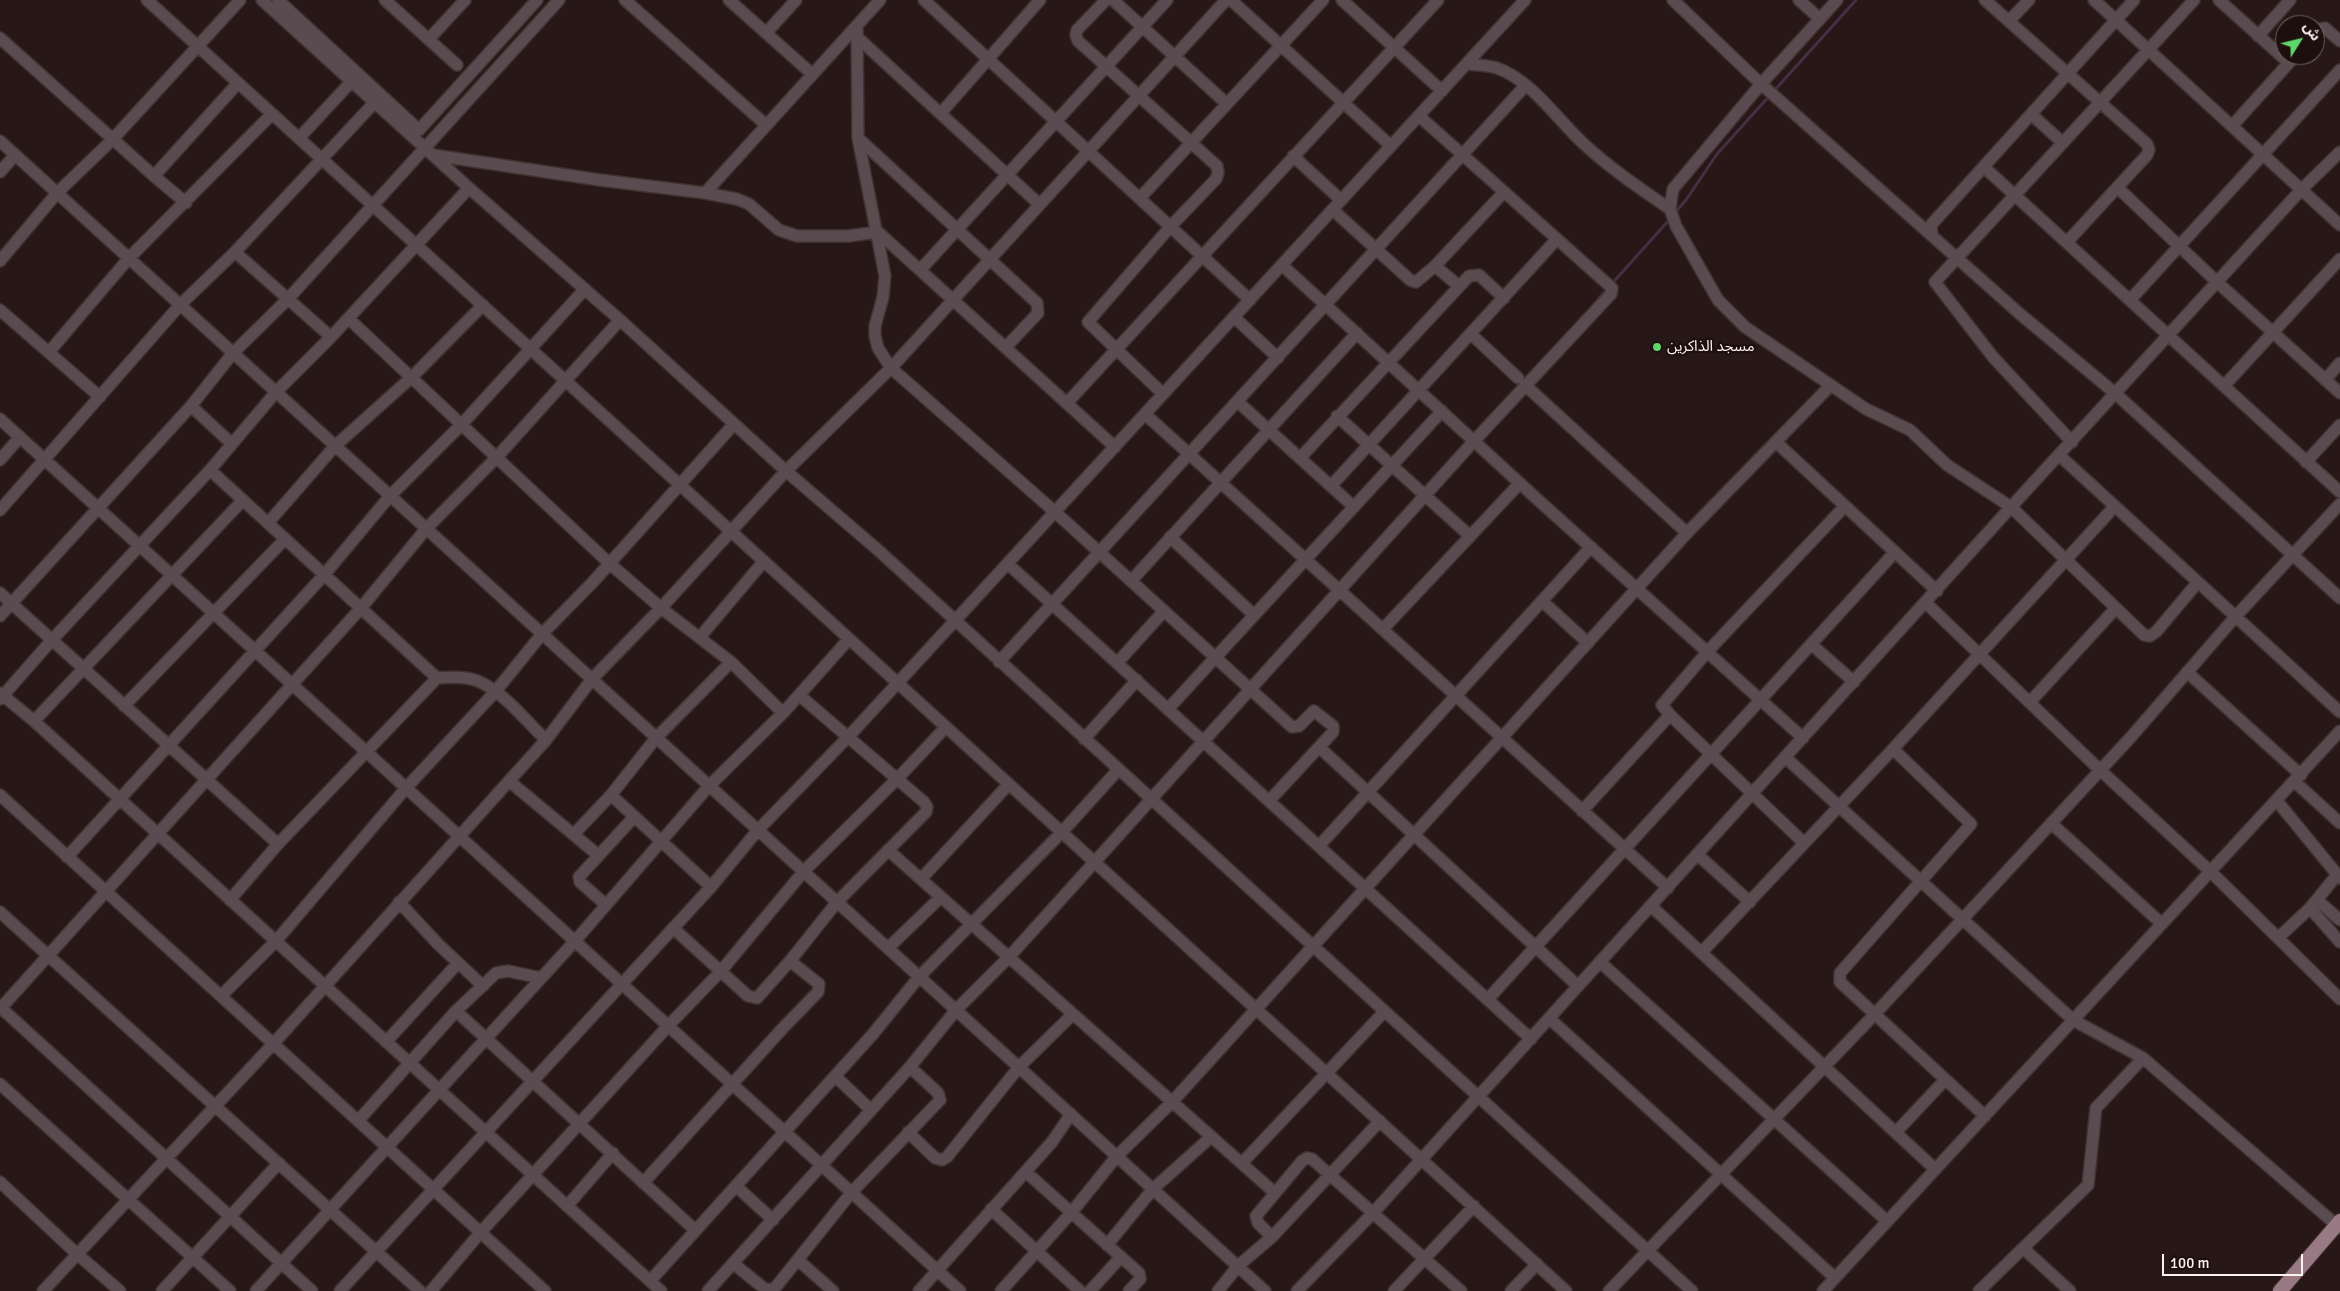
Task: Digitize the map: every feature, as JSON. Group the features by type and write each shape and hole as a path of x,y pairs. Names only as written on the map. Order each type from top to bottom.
{"main road":[{"path":"2280,1291 2339,1225"}],"street":[{"path":"147,0 1566,1291"},
{"path":"0,261 57,193 112,140 240,0"},
{"path":"262,0 469,188 620,320 786,471 878,550 954,622 1646,1251 1679,1287 1692,1291"},
{"path":"278,0 419,130 537,0"},
{"path":"385,0 457,65"},
{"path":"428,39 465,0"},
{"path":"0,616 190,406 233,353 287,300 373,205 428,151 559,0"},
{"path":"625,0 766,125"},
{"path":"729,0 812,74"},
{"path":"766,33 796,0"},
{"path":"705,193 812,74 857,31 880,0"},
{"path":"924,0 1250,300"},
{"path":"1106,0 1077,30 1078,41 1217,166 1218,173 1216,179 1171,226 1089,319 1090,325 1163,394"},
{"path":"1113,0 1227,104"},
{"path":"921,269 1167,0"},
{"path":"43,1291 129,1201 274,1043 323,986 460,836 546,740 592,679 732,532 786,471 891,368 1226,0"},
{"path":"1230,0 1391,146"},
{"path":"1140,198 1323,0"},
{"path":"1342,0 1442,91"},
{"path":"1068,403 1438,0"},
{"path":"340,1291 711,887 758,830 849,736 1008,564 1525,0"},
{"path":"1799,0 1820,19"},
{"path":"1837,0 1761,84 1673,189 1670,209 1676,226 1718,300 1745,327 1866,409 1910,430 1947,465 2011,507 2144,635 2150,636 2198,582"},
{"path":"1985,0 2147,144 2149,150 2147,155 2067,242"},
{"path":"2009,21 2029,0"},
{"path":"2094,0 2340,225"},
{"path":"1932,236 1931,226 2134,0"},
{"path":"2072,442 1993,357 1935,282 2194,0"},
{"path":"2219,0 2258,36 2275,48"},
{"path":"2258,36 2290,0"},
{"path":"941,113 1037,1"},
{"path":"1678,2 1761,84 1932,236 2116,394 2340,598"},
{"path":"2325,28 2340,41"},
{"path":"857,31 941,113 1039,204"},
{"path":"857,31 858,138 878,232 885,276 883,297 875,326 875,342 891,368 1216,656 1292,728 1298,726 1312,712 1317,712 1334,729 1270,801"},
{"path":"0,38 112,140 186,203"},
{"path":"1466,64 1496,67 1514,76 1543,102 1584,145 1634,185 1670,209"},
{"path":"2232,126 2287,65"},
{"path":"2130,300 2340,70"},
{"path":"299,138 352,81"},
{"path":"154,176 238,84"},
{"path":"999,662 1525,86"},
{"path":"0,510 180,305 235,252 375,102"},
{"path":"49,352 129,258 186,203 272,114"},
{"path":"2032,115 2063,143"},
{"path":"708,1291 910,1067 956,1010 1008,957 1425,496 1474,441 1522,382 1612,291 1612,288 1419,116"},
{"path":"858,138 1037,303 1038,313 1006,347"},
{"path":"0,141 1266,1291"},
{"path":"428,151 600,180 705,193 743,201 779,230 788,234 811,238 878,232 1115,447"},
{"path":"1297,1291 1373,1213 2011,507 2060,456 2301,190 2340,152"},
{"path":"0,172 15,155"},
{"path":"1293,156 1341,200"},
{"path":"1985,168 2340,492"},
{"path":"469,188 332,337 276,392 210,470 1,696 34,721 323,986 440,1088 533,1176 661,1291"},
{"path":"2118,188 2178,247 2340,393"},
{"path":"1333,210 1410,280 1416,282 1435,266 1504,192"},
{"path":"1331,486 1557,239"},
{"path":"235,252 287,300 332,337"},
{"path":"2224,386 2340,259"},
{"path":"1282,265 1803,738"},
{"path":"1435,266 1459,286"},
{"path":"1300,458 1469,276 1479,275 1504,298"},
{"path":"67,857 324,575 390,496 462,424 585,289"},
{"path":"268,523 335,446 412,377 483,305"},
{"path":"0,310 100,397"},
{"path":"1234,317 1278,358"},
{"path":"349,319 609,563 661,608 731,662 783,713"},
{"path":"312,1291 0,1008 361,608 426,529 497,456 620,320"},
{"path":"1131,581 1357,333"},
{"path":"1471,334 1687,533"},
{"path":"2325,380 2340,364"},
{"path":"1001,1291 1072,1213 1117,1156 1172,1102 1687,533 1830,386"},
{"path":"1238,402 1354,507"},
{"path":"190,406 232,444"},
{"path":"1168,709 1442,411"},
{"path":"1145,414 1668,888"},
{"path":"1337,416 1470,536"},
{"path":"0,419 960,1291"},
{"path":"221,996 276,941 406,788 495,692 542,634 609,563 734,424"},
{"path":"2306,462 2340,425"},
{"path":"0,460 20,437"},
{"path":"1777,442 1937,591"},
{"path":"2060,456 2340,712"},
{"path":"210,470 437,678"},
{"path":"1383,629 1520,482"},
{"path":"34,721 243,500"},
{"path":"1610,1291 1646,1251 1874,1016 2100,770 2236,616 2340,504"},
{"path":"1804,843 1663,708 1664,701 1708,651 1845,506"},
{"path":"1702,952 1893,749 2115,506"},
{"path":"1170,537 1254,615"},
{"path":"124,706 285,539"},
{"path":"1320,846 1591,547"},
{"path":"1488,999 1895,552"},
{"path":"700,637 764,561"},
{"path":"1008,564 1531,1039"},
{"path":"0,593 278,844"},
{"path":"1542,601 1588,643"},
{"path":"1926,603 2100,770 2211,872 2340,999"},
{"path":"2030,702 2116,608"},
{"path":"1117,663 1164,611"},
{"path":"256,1291 575,941 709,786 783,713 849,639"},
{"path":"1811,644 1854,682"},
{"path":"574,834 611,796 656,738 731,662"},
{"path":"2187,672 2298,779 2340,823"},
{"path":"230,900 278,844 437,678 455,677 474,680 495,692 546,740"},
{"path":"1084,739 1136,680"},
{"path":"673,928 721,972 753,998 757,998 790,961 837,902 926,812 927,807 924,802 898,778 799,695"},
{"path":"1582,811 1670,715"},
{"path":"431,1291 480,1233 668,1026 721,972 804,871 898,778 946,727"},
{"path":"1823,1291 2298,779 2340,731"},
{"path":"1319,747 1578,986"},
{"path":"1893,749 1971,824 1840,972 1840,982 1874,1016 1985,1116"},
{"path":"1786,758 2073,1020 2143,1058 2339,1225"},
{"path":"650,1281 785,1133 919,977 1062,832 1118,770"},
{"path":"509,781 598,856"},
{"path":"921,879 1009,784"},
{"path":"0,795 545,1291"},
{"path":"611,796 711,887"},
{"path":"2277,800 2338,876 2313,904 2278,938"},
{"path":"606,905 579,880 634,817"},
{"path":"2051,823 2162,924"},
{"path":"888,850 1275,1193"},
{"path":"1698,855 1750,902"},
{"path":"888,948 941,897"},
{"path":"399,902 483,986"},
{"path":"2313,904 2340,920"},
{"path":"2313,904 2340,942"},
{"path":"1652,906 1935,1169"},
{"path":"0,912 49,954 420,1291"},
{"path":"644,1182 782,1029 818,992 819,984 790,961"},
{"path":"1600,962 1887,1221"},
{"path":"386,1042 458,963"},
{"path":"358,1120 456,1011 502,971 541,978"},
{"path":"456,1011 695,1230"},
{"path":"1242,1163 1328,1074 1384,1012"},
{"path":"908,1132 935,1158 942,1160 947,1157 1019,1067 1073,1014"},
{"path":"1549,1018 1835,1278"},
{"path":"1979,1291 2088,1186 2096,1108 2143,1058"},
{"path":"734,1264 766,1290 771,1290 798,1260 851,1193 941,1097 910,1067"},
{"path":"835,1076 871,1110"},
{"path":"1896,1132 1945,1080"},
{"path":"0,1084 230,1291"},
{"path":"918,1291 1052,1142 1071,1114"},
{"path":"1218,1291 1238,1266 1272,1237 1380,1121"},
{"path":"1107,1245 1153,1189 1211,1136"},
{"path":"567,1206 613,1153"},
{"path":"1272,1237 1258,1223 1256,1216 1302,1160 1312,1159 1458,1290"},
{"path":"162,1291 279,1163"},
{"path":"1026,1172 1140,1276 1129,1291"},
{"path":"0,1182 77,1254 120,1291"},
{"path":"737,1187 773,1220"},
{"path":"1394,1291 1426,1260 1474,1206"},
{"path":"991,1209 1080,1291"},
{"path":"2024,1249 2070,1291"},
{"path":"1090,1291 1120,1258"},
{"path":"798,1260 829,1290"},
{"path":"1511,1291 1537,1264"}],"waterway":[{"path":"1674,214 1686,200 1717,154 1856,0"},
{"path":"1599,298 1670,219"}],"place":[{"name":"مسجد الذاكرين","path":"1657,347"}]}
